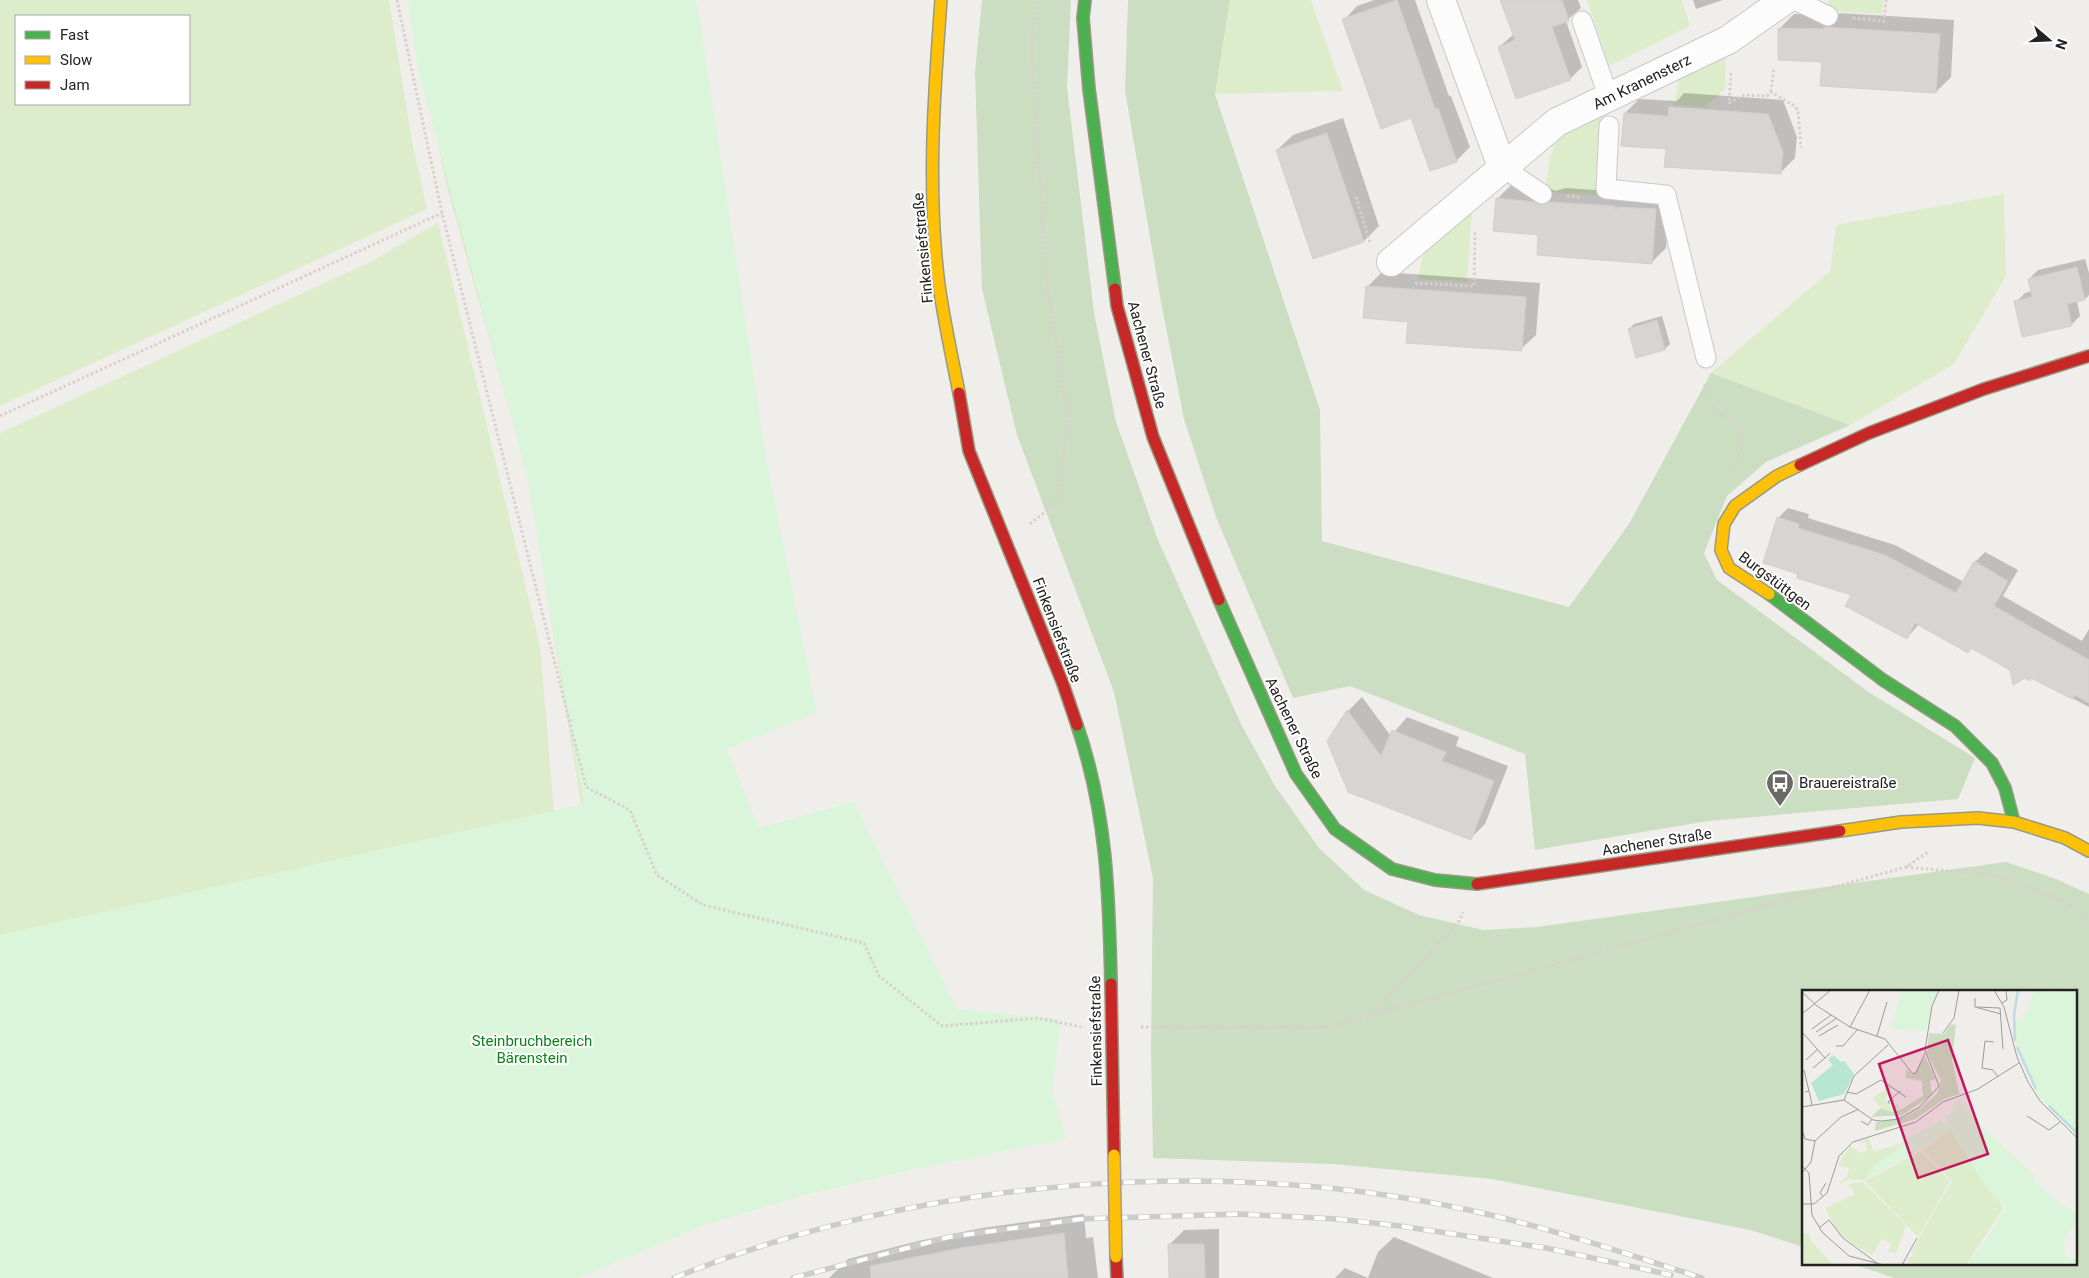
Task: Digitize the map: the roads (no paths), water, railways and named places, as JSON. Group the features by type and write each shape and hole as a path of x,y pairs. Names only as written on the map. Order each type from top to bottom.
{"street":[{"name":"Finkensiefstraße","path":"942,0 936,65 932,185 938,284 969,450 1062,684 1089,761 1104,841 1108,903 1116,1278"},
{"name":"Aachener Straße","path":"1085,0 1083,18 1089,90 1118,306 1153,437 1196,545 1266,710 1296,774 1335,829 1392,869 1435,880 1478,884 1900,822 1978,818 2014,822 2065,838 2089,851"},
{"path":"1440,0 1502,167"},
{"name":"Am Kranensterz","path":"1391,262 1557,122 1728,40 1785,0"},
{"name":"Burgstüttgen","path":"2014,822 2004,788 1992,763 1955,726 1883,680 1729,568 1721,550 1724,524 1735,506 1777,476 1869,433 1984,390 2089,356"}],"lane":[{"path":"1795,0 1828,16"},
{"path":"1582,21 1609,98"},
{"path":"1609,126 1606,189 1666,195 1706,358"},
{"path":"1502,167 1542,194"}],"railway":[{"path":"674,1278 770,1243 870,1216 974,1197 1079,1185 1185,1181 1291,1185 1395,1196 1495,1216 1599,1245 1702,1278"},
{"path":"793,1278 949,1237 1081,1219 1239,1214 1337,1219 1400,1226 1546,1248 1671,1275"}],"place":[{"name":"Brauereistraße","path":"1780,807"}],"park label":[{"name":"Steinbruchbereich Bärenstein","path":"532,1050"}]}
